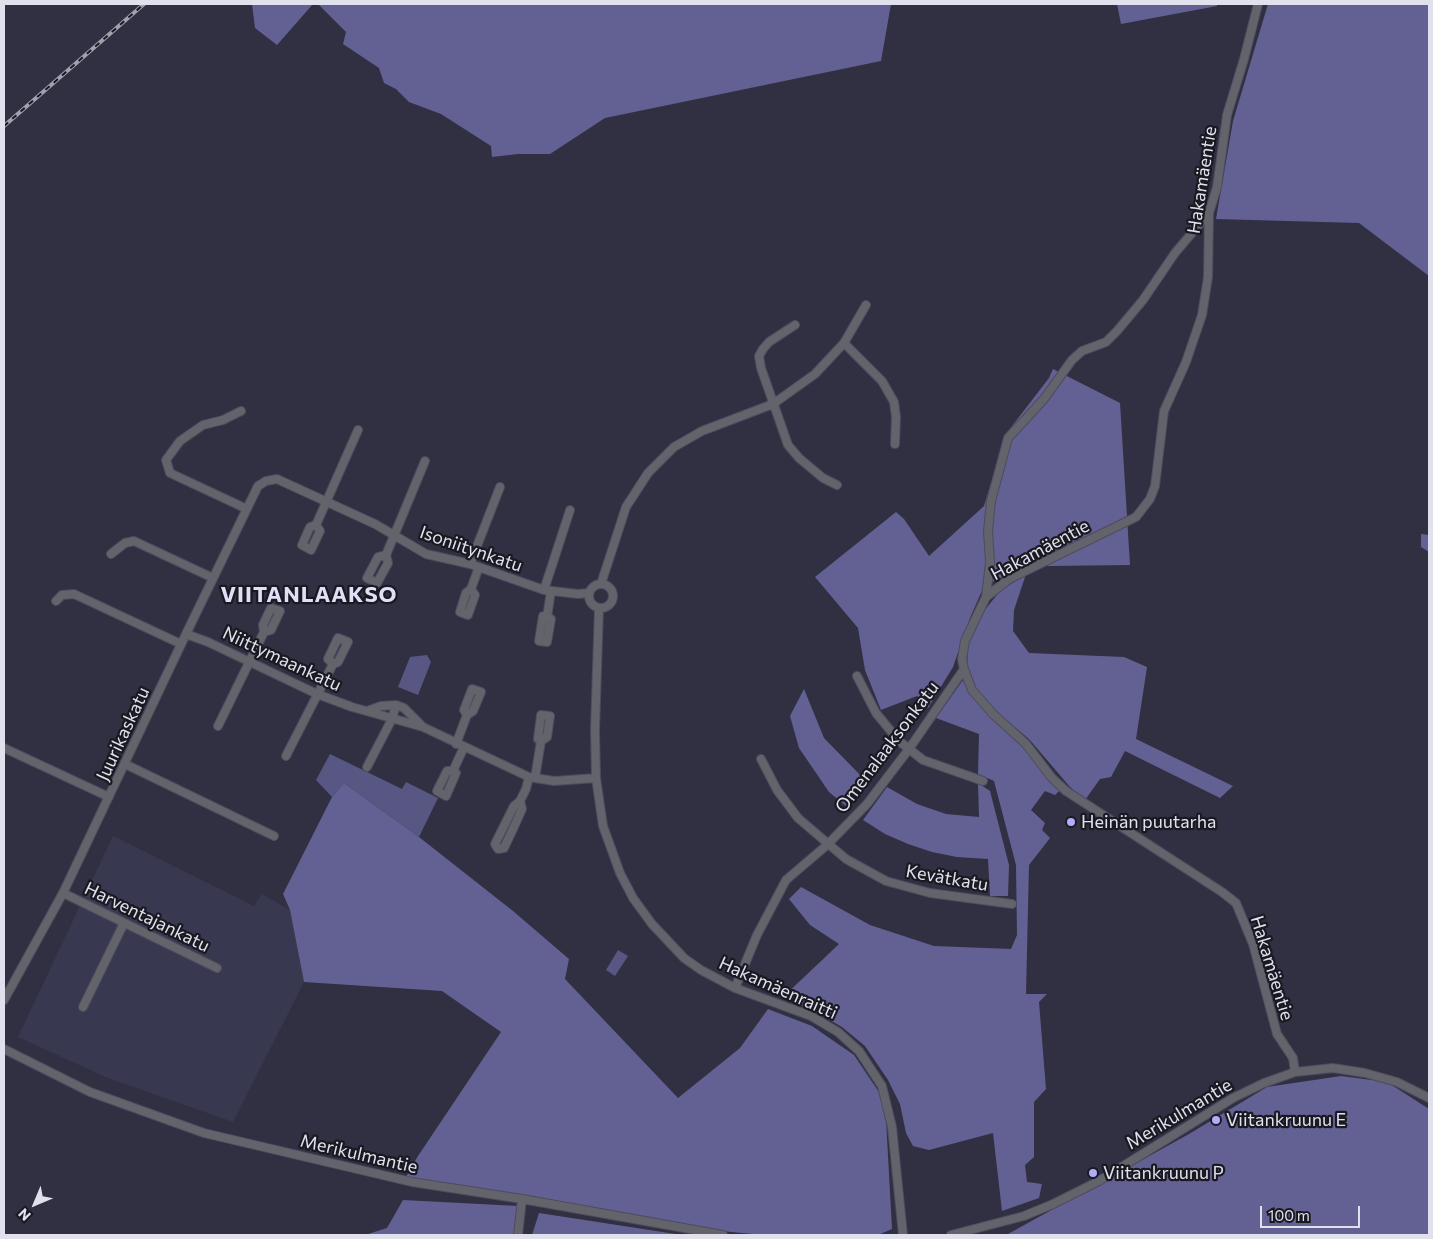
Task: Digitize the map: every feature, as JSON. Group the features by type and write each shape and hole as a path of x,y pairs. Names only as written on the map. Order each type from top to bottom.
{"street":[{"name":"Hakamäentie","path":"1258,4 1227,115 1217,187 1209,213 1208,277 1202,315 1186,362 1164,411 1155,486 1150,499 1136,516 1010,579 986,597 965,641 962,659 972,690 993,714 1026,744 1052,778 1066,791 1222,892 1236,904 1253,944 1277,1034 1293,1058 1295,1072"},
{"path":"986,597 990,562 988,531 991,501 1008,438 1044,399 1072,360 1082,351 1106,342 1118,331 1143,300 1175,253 1209,213"},
{"path":"601,584 626,507 648,473 674,447 702,431 773,404 815,374 844,343 866,305"},
{"path":"795,325 769,342 759,356 761,368 788,445 799,458 823,478 837,485"},
{"path":"844,343 882,380 894,402 896,417 895,444"},
{"path":"242,410 223,420 203,425 180,441 166,460 170,473 247,509"},
{"path":"316,525 358,430"},
{"path":"386,555 425,461"},
{"name":"Isoniitynkatu","path":"266,481 277,479 326,501 375,524 426,554 470,564 547,590 589,593"},
{"name":"Juurikaskatu","path":"4,1000 63,893 258,486 266,481"},
{"path":"470,564 500,487"},
{"path":"547,617 547,590 570,510"},
{"path":"111,554 125,543 134,541 213,578"},
{"path":"472,589 479,567"},
{"path":"601,584 609,587 613,597 610,604 599,608 592,604 589,593 594,586 601,584"},
{"path":"56,601 62,595 74,594 181,644"},
{"name":"Hakamäenraitti","path":"599,608 595,730 596,778 603,826 620,873 633,898 662,936 684,958 701,970 735,988 811,1016 838,1032 859,1051 882,1086 892,1127 903,1235"},
{"path":"218,726 251,662 264,632"},
{"name":"Niittymaankatu","path":"186,634 208,642 317,694 392,719 423,727 460,746 532,778 554,781 596,778"},
{"path":"286,756 333,664"},
{"name":"Omenalaaksonkatu","path":"735,988 757,935 786,880 827,845 867,804 909,749 964,669"},
{"path":"858,676 876,713 899,741 923,760 984,780"},
{"path":"367,711 381,706 396,706 392,719 367,767"},
{"name":"Niittymaankatu","path":"396,706 404,708 423,727"},
{"path":"453,771 468,715"},
{"path":"520,801 522,808 513,829 504,848 498,849 495,844 514,806 520,801 532,778 541,741"},
{"path":"4,748 109,797"},
{"name":"Kevätkatu","path":"761,759 777,790 798,818 827,845 846,858 886,881 930,893 1012,904"},
{"path":"126,764 274,836"},
{"path":"505,825 513,829"},
{"name":"Harventajankatu","path":"63,893 216,968"},
{"path":"83,1006 124,923"},
{"name":"Merikulmantie","path":"4,1049 90,1092 204,1133 412,1182 522,1199 723,1235"},
{"name":"Merikulmantie","path":"951,1235 1024,1216 1053,1204 1099,1181 1233,1098 1264,1083 1295,1072 1333,1068 1365,1073 1397,1082 1429,1098"},
{"path":"518,1235 522,1199"}],"shaded area":[{"path":"252,4 313,4 277,45 255,28"},
{"path":"318,4 891,4 881,61 605,118 550,154 518,154 492,157 491,146 441,114 409,102 396,89 384,83 379,68 343,44 346,32"},
{"path":"1117,4 1217,4 1217,6 1121,24"},
{"path":"1268,4 1429,4 1429,276 1359,223 1216,219 1233,121"},
{"path":"1053,369 1120,403 1130,565 1027,565 984,586 970,618 953,667 928,708 917,696 881,710 865,670 858,628 815,577 896,512 904,519 929,556 984,506 1009,430 1049,378"},
{"path":"1421,534 1429,535 1429,552 1421,547"},
{"path":"1026,574 1014,610 1013,631 1029,653 1124,657 1147,667 1136,739 1233,786 1220,798 1125,751 1111,777 1100,779 1085,800 1070,787 1029,739 994,710 974,686 967,666 968,643 980,616 1000,591"},
{"path":"427,655 431,662 418,695 398,687 410,657"},
{"path":"963,680 969,693 1024,746 1060,790 1055,795 1045,791 1031,810 1045,823 1042,830 1050,838 1029,865 1026,994 1047,994 1039,1002 1046,1089 1034,1102 1034,1157 1025,1165 1027,1182 1042,1184 1039,1198 1002,1211 993,1133 929,1150 913,1146 906,1133 900,1104 888,1080 865,1046 842,1027 811,1009 782,998 839,944 810,925 789,899 801,887 870,925 934,946 1011,949 1017,935 1016,865 994,781 978,774 979,734 936,718"},
{"path":"804,689 824,738 867,782 846,806 829,792 799,748 790,716"},
{"path":"330,754 402,789 406,782 438,798 419,837 344,783 332,797 316,780"},
{"path":"344,783 419,837 513,911 569,959 565,979 678,1098 740,1048 768,1009 812,1026 854,1055 885,1101 892,1229 878,1235 763,1235 711,1230 406,1177 501,1032 442,991 304,982 290,910 283,894 332,797"},
{"path":"978,783 990,791 1009,865 1008,896 990,896 988,859 957,857 932,852 885,834 863,820 887,787 917,804 946,814 979,817"},
{"path":"113,836 254,906 262,894 290,910 304,982 233,1122 108,1078 18,1037"},
{"path":"618,950 628,956 615,976 606,970"},
{"path":"1341,1076 1387,1082 1429,1109 1429,1235 998,1235 1008,1234 1189,1134 1267,1087"},
{"path":"403,1200 518,1206 515,1235 365,1235 387,1228"},
{"path":"539,1213 682,1235 532,1235"}],"railway":[{"path":"4,126 144,4"}],"place":[{"name":"Heinän puutarha","path":"1071,822"},
{"name":"Viitankruunu E","path":"1216,1120"},
{"name":"Viitankruunu P","path":"1093,1173"}],"district":[{"name":"VIITANLAAKSO","path":"309,595"}]}
